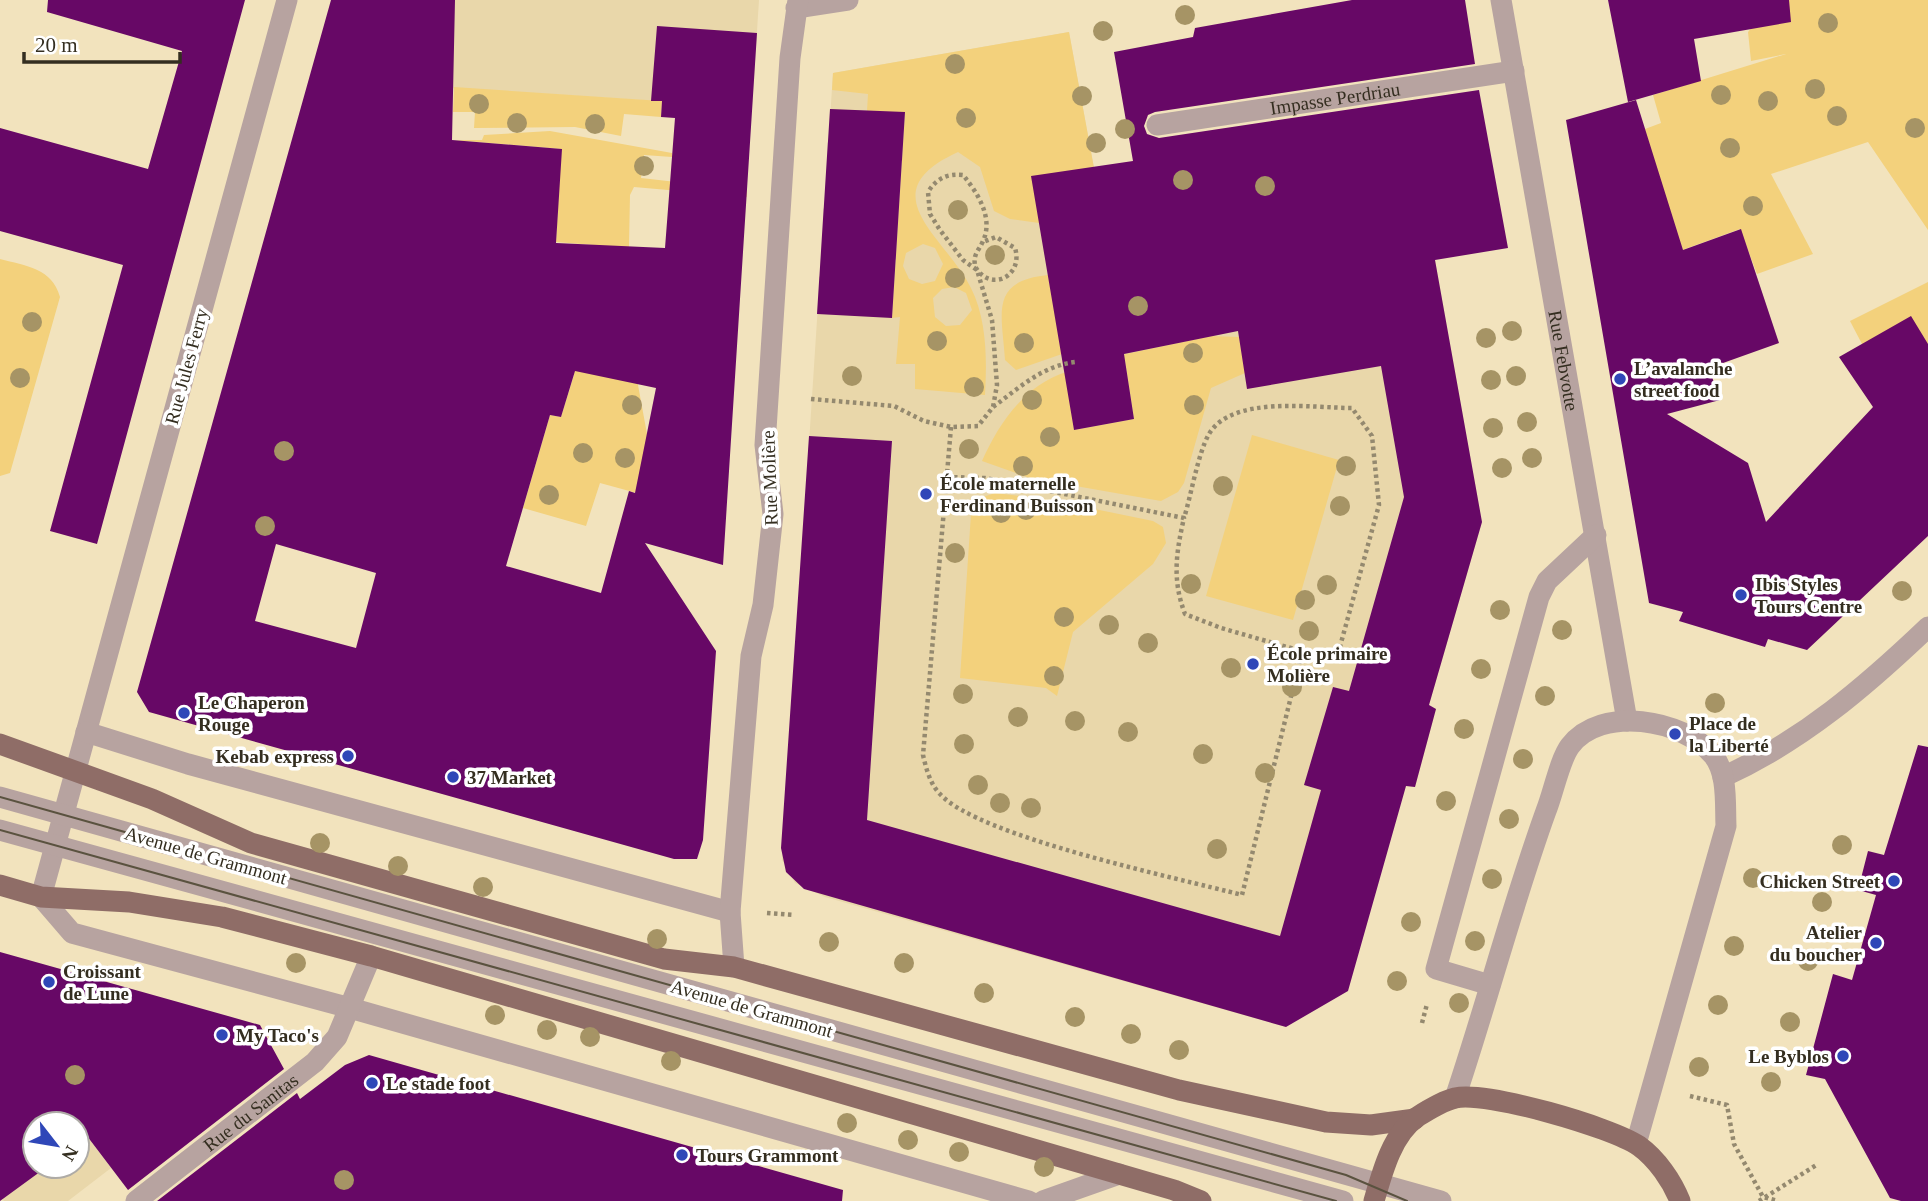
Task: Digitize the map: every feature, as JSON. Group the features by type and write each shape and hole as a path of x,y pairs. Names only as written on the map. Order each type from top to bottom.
{"main road":[{"name":"Avenue de Grammont","path":"0,744 76,769 251,843 664,959 734,967 1232,1102 1325,1122 1371,1125 1415,1119"},
{"path":"0,885 41,897 129,902 222,917 371,956 1119,1174 1201,1201"},
{"path":"1376,1192 1395,1145 1415,1119 1455,1098 1486,1097 1610,1132 1636,1144 1663,1172 1680,1201"}],"street":[{"name":"Rue Jules Ferry","path":"86,732 287,0"},
{"path":"797,4 848,0"},
{"name":"Rue Febvotte","path":"1501,0 1627,721"},
{"name":"Rue Molière","path":"734,967 730,912 751,656 763,605 774,514 765,446 797,4"},
{"name":"Impasse Perdriau","path":"1157,125 1514,71"},
{"path":"1490,985 1436,969 1539,597 1547,581 1596,535"},
{"path":"1723,777 1757,762 1816,724 1871,681 1928,628"},
{"path":"1455,1098 1570,746 1596,726 1627,721 1661,725 1695,740 1714,756 1723,777 1726,826 1636,1144"},
{"path":"730,912 201,768 86,732 41,897 72,933 350,1008 1029,1201"},
{"name":"Avenue de Grammont","path":"0,797 1376,1192 1441,1201"},
{"name":"Avenue de Grammont","path":"0,830 1343,1201"},
{"path":"350,1008 371,956"},
{"name":"Rue du Sanitas","path":"136,1201 315,1062 337,1037 350,1008"},
{"path":"1043,1201 1119,1174"}],"path":[{"path":"983,242 996,237 1015,248 1017,263 1010,275 996,281 982,276 977,271 950,245 930,214 928,192 938,179 953,174 963,175 978,193 986,227 983,242 975,255 977,271 988,302 994,334 997,385 993,407"},
{"path":"811,400 894,405 924,421 951,427 978,426 993,407 1041,372 1059,364 1075,362"},
{"path":"1247,408 1352,408 1372,436 1378,505 1336,661 1220,628 1185,614 1176,592 1175,574 1184,518 1209,435 1227,415 1247,408"},
{"path":"951,427 923,755 927,772 939,794 971,817 1048,843 1242,895 1303,652"},
{"path":"947,477 985,478 1184,518"},
{"path":"1677,1092 1727,1105 1734,1144 1761,1199"},
{"path":"1761,1199 1818,1164"},
{"path":"1761,1199 1778,1201"}],"shaded area":[{"path":"427,0 759,0 752,107 403,85"},
{"path":"1756,0 1928,0 1928,230 1868,142 1771,174 1813,254 1757,274 1740,229 1685,249 1673,279 1645,129 1661,123 1653,95 1786,54 1751,61 1748,32 1760,18"},
{"path":"1069,32 1094,168 1435,260 1482,522 1429,705 1436,709 1415,787 1406,786 1286,1027 825,897 795,883 782,860 833,73"},
{"path":"1069,32 1094,168 1039,223 1010,219 994,211 980,167 958,152 932,167 918,183 916,199 921,216 959,269 976,300 985,340 985,395 915,389 915,364 896,364 900,317 892,318 905,113 867,111 868,94 832,90 833,73","holes":["923,244 935,248 943,264 935,281 922,284 909,279 903,266 906,253","954,287 966,293 972,310 960,325 946,326 935,317 933,298 942,289"]},
{"path":"454,87 662,101 661,117 624,114 621,136 575,127 474,128 475,112 453,112"},
{"path":"550,131 672,153 672,157 644,155 641,178 747,190 747,197 634,187 630,195 629,247 588,286 594,245 556,242 561,149 453,140 482,140 484,135"},
{"path":"0,259 28,266 44,274 56,287 60,297 10,473 0,476"},
{"path":"1048,275 1062,354 1016,370 1005,360 1003,302 1016,284 1029,278"},
{"path":"1928,282 1928,344 1862,344 1850,321"},
{"path":"638,335 638,385 647,434 644,495 600,483 586,526 523,508 550,415 561,417 574,375 557,371"},
{"path":"1211,336 1239,337 1245,373 1211,388 1184,483 1178,492 1161,501 1030,478 982,461 1005,420 1025,396 1051,378 1066,372 1074,430 1134,419 1125,360 1116,356"},
{"path":"1252,435 1339,460 1293,620 1206,596"},
{"path":"995,493 1046,499 1153,521 1163,527 1166,543 1153,564 1073,632 1057,696 1046,688 960,678 971,514 983,497"},
{"path":"0,952 62,1103 67,1110 21,1110 21,1180 91,1180 91,1141 111,1168 68,1201 4,1201 0,1196"}],"building":[{"path":"48,0 245,0 97,544 50,531 123,265 0,231 0,128 148,169 182,51 47,12"},
{"path":"331,0 455,0 452,140 562,149 556,243 665,248 675,118 661,117 662,101 651,101 657,26 757,33 723,565 645,543 716,651 703,840 697,859 674,859 149,712 137,692","holes":["575,371 656,388 635,493 629,491 601,593 506,566 550,415 561,417","276,544 376,573 356,648 255,621"]},
{"path":"1352,0 1465,0 1475,64 1155,112 1148,115 1144,126 1147,134 1159,138 1479,90 1508,248 1435,260 1482,522 1429,705 1436,709 1415,787 1406,786 1348,991 1286,1027 804,889 786,872 781,848 809,436 892,441 867,820 1280,936 1321,790 1304,785 1333,687 1349,691 1404,497 1381,366 1247,389 1238,331 1124,354 1134,419 1074,430 1031,176 1133,161 1114,52 1193,37 1195,28"},
{"path":"1608,0 1789,0 1791,22 1694,39 1701,81 1628,102"},
{"path":"1636,100 1683,250 1741,229 1779,343 1709,368 1720,400 1667,414 1748,463 1766,522 1873,407 1839,357 1911,316 1928,344 1928,536 1807,650 1768,639 1765,647 1679,621 1683,612 1649,603 1566,120"},
{"path":"830,109 905,112 892,318 817,314"},
{"path":"1918,745 1928,747 1928,1201 1901,1201 1890,1198 1825,1079 1806,1075 1833,974 1852,980 1876,895 1858,890 1868,851 1884,855"},
{"path":"0,952 260,1025 284,1069 128,1190 91,1141 91,1110 21,1110 21,1180 29,1180 0,1201"},
{"path":"369,1055 843,1190 842,1201 157,1201 297,1093 300,1099 345,1065"}],"tram line":[{"path":"0,797 1346,1175 1407,1201"},
{"path":"0,830 1336,1201"}],"place":[{"name":"L’avalanche street food","path":"1620,379"},
{"name":"École maternelle Ferdinand Buisson","path":"926,494"},
{"name":"Ibis Styles Tours Centre","path":"1741,595"},
{"name":"École primaire Molière","path":"1253,664"},
{"name":"Le Chaperon Rouge","path":"184,713"},
{"name":"Place de la Liberté","path":"1675,734"},
{"name":"Kebab express","path":"348,756"},
{"name":"37 Market","path":"453,777"},
{"name":"Chicken Street","path":"1894,881"},
{"name":"Atelier du boucher","path":"1876,943"},
{"name":"Croissant de Lune","path":"49,982"},
{"name":"My Taco's","path":"222,1035"},
{"name":"Le Byblos","path":"1843,1056"},
{"name":"Le stade foot","path":"372,1083"},
{"name":"Tours Grammont","path":"682,1155"}]}
